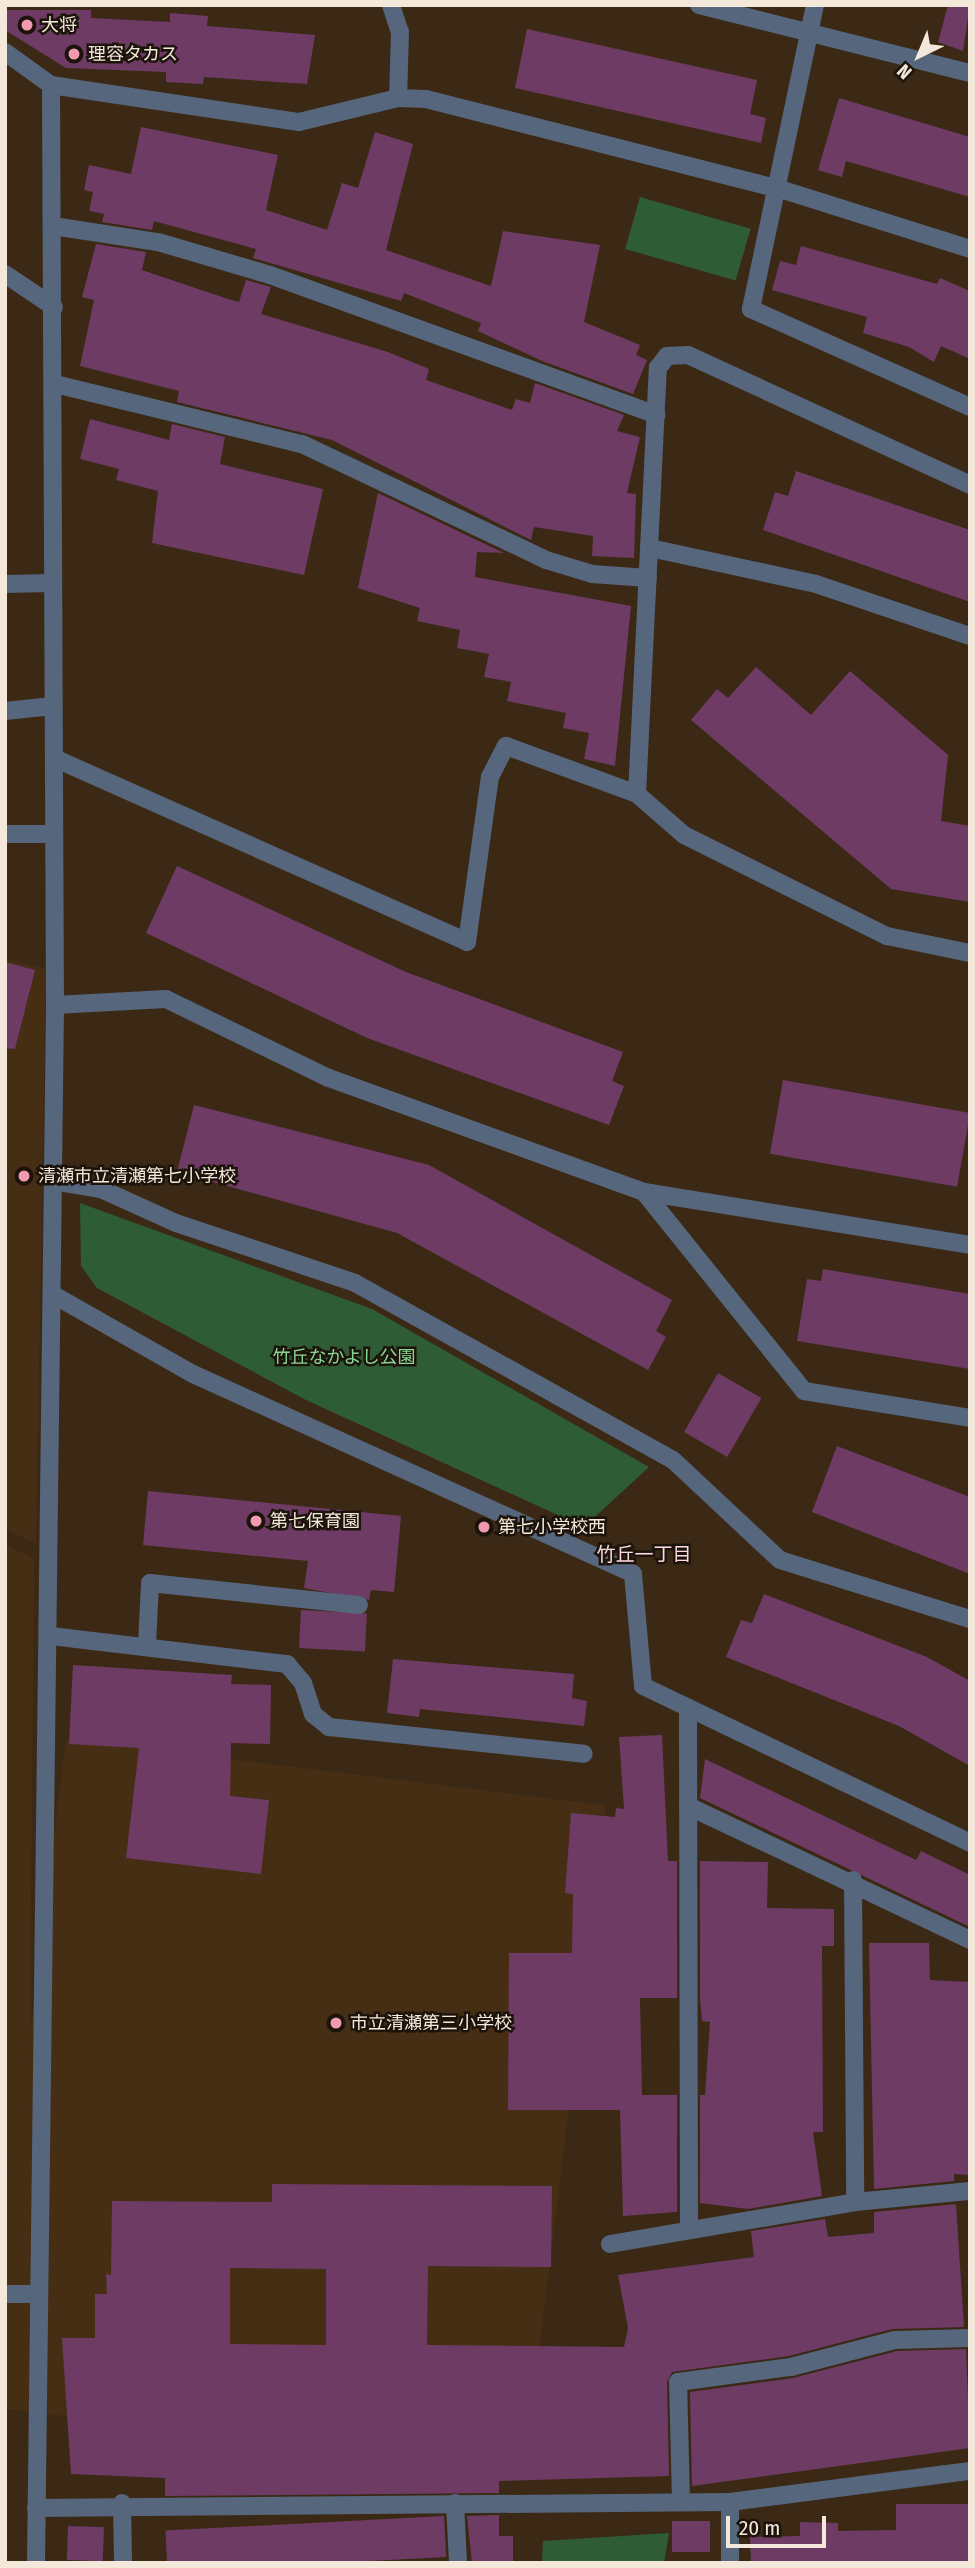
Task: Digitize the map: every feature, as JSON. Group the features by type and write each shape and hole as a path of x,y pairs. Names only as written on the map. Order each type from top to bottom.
{"street":[{"path":"391,5 400,32 398,98"},
{"path":"699,5 969,73"},
{"path":"815,5 780,189 751,309 970,407"},
{"path":"5,52 51,85 299,122 398,98 426,99 780,189 970,249"},
{"path":"36,2563 38,2294 51,1636 55,1005 50,583 55,384 51,85"},
{"path":"53,226 158,242 270,275 656,415"},
{"path":"5,274 54,307"},
{"path":"637,794 658,368 667,356 688,355 970,485"},
{"path":"55,384 302,444 546,560 592,574 648,578"},
{"path":"650,548 816,584 970,636"},
{"path":"5,584 50,583"},
{"path":"5,711 52,706"},
{"path":"54,758 467,942 490,777 506,746 637,794 684,835 887,936 970,953"},
{"path":"5,834 54,834"},
{"path":"55,1005 166,999 329,1078 644,1192 970,1245"},
{"path":"53,1181 101,1189 176,1223 355,1283 673,1460 780,1560 970,1619"},
{"path":"644,1192 804,1391 970,1418"},
{"path":"52,1294 193,1374 633,1574 643,1686 970,1843"},
{"path":"147,1645 150,1583 359,1605"},
{"path":"51,1636 274,1661 296,1674 313,1714 329,1727 584,1754"},
{"path":"688,1709 689,2227"},
{"path":"688,1806 853,1880 970,1940"},
{"path":"853,1880 855,2202"},
{"path":"610,2244 689,2227 855,2202 970,2191"},
{"path":"5,2294 38,2294"},
{"path":"681,2502 678,2382 791,2367 895,2340 970,2338"},
{"path":"36,2508 122,2503 730,2502 970,2471"},
{"path":"730,2502 730,2563"},
{"path":"122,2503 123,2563"},
{"path":"455,2503 458,2563"}],"shaded area":[{"name":"清瀬市立清瀬第七小学校","path":"5,959 46,969 36,1543 5,1530"},
{"path":"5,1545 34,1558 28,2264 5,2264"},
{"name":"市立清瀬第三小学校","path":"66,1739 606,1805 524,2472 5,2409 5,2236"}],"green space":[{"path":"640,197 751,229 736,281 625,249"},
{"name":"竹丘なかよし公園","path":"80,1203 372,1309 649,1467 584,1527 306,1400 97,1288 81,1266"},
{"path":"669,2533 664,2563 542,2563 543,2541"}],"building":[{"path":"948,5 970,5 963,51 938,42"},
{"path":"5,10 91,10 91,18 170,22 170,13 208,16 207,26 315,35 307,84 204,77 203,84 166,82 166,72 66,68 5,30"},
{"path":"527,29 757,80 750,114 766,118 761,143 515,88"},
{"path":"839,98 970,137 970,197 846,161 842,177 818,170"},
{"path":"141,127 278,155 266,210 327,230 342,183 358,188 375,132 413,144 386,250 491,286 503,231 600,245 584,322 640,345 636,355 647,360 633,394 542,361 478,331 481,323 404,293 401,301 253,258 256,249 154,221 152,230 102,222 104,214 89,211 93,192 84,190 89,165 131,174"},
{"path":"96,244 146,252 142,270 239,302 246,280 271,287 261,314 388,352 429,369 426,380 512,410 516,399 530,403 535,383 624,415 617,431 640,437 627,493 636,494 634,558 592,556 593,536 534,527 531,540 332,440 177,402 179,391 80,366 94,300 82,297"},
{"path":"801,246 937,284 940,278 970,291 970,359 941,346 934,362 909,347 863,333 867,317 772,290 780,261 796,265"},
{"path":"90,419 169,440 172,424 225,437 220,464 323,489 304,575 152,543 158,491 116,480 119,469 80,459"},
{"path":"796,471 970,530 970,602 763,530 775,492 788,496"},
{"path":"378,493 504,553 477,552 475,577 631,606 615,766 584,759 589,733 563,728 566,713 507,701 511,682 484,677 489,654 457,648 460,630 417,621 420,608 358,588"},
{"path":"756,667 811,715 850,671 948,755 941,821 970,826 970,902 891,889 691,720 717,689 728,698"},
{"path":"177,866 406,972 623,1052 612,1081 624,1086 609,1125 367,1038 146,933"},
{"path":"5,962 35,970 15,1049 5,1048"},
{"path":"783,1080 970,1113 957,1187 770,1154"},
{"path":"194,1105 429,1165 672,1300 656,1331 666,1337 648,1370 397,1233 177,1172"},
{"path":"823,1269 970,1294 970,1369 797,1341 807,1279 821,1281"},
{"path":"718,1373 761,1398 727,1457 684,1432"},
{"path":"837,1446 970,1497 970,1574 812,1512"},
{"path":"148,1491 401,1516 394,1592 371,1590 369,1600 304,1588 308,1561 143,1545"},
{"path":"764,1594 927,1657 970,1681 970,1766 899,1726 726,1657 741,1620 752,1623"},
{"path":"301,1610 367,1613 365,1651 299,1648"},
{"path":"393,1659 574,1674 572,1698 587,1701 584,1726 420,1709 419,1717 387,1713"},
{"path":"73,1665 232,1675 231,1684 271,1685 270,1744 231,1743 230,1796 269,1800 261,1874 126,1858 139,1748 69,1744"},
{"path":"662,1735 668,1861 677,1861 677,1998 640,1998 642,2095 677,2095 677,2212 623,2216 620,2110 508,2110 509,1953 572,1953 573,1894 565,1893 571,1813 615,1817 616,1808 624,1809 619,1737"},
{"path":"705,1759 916,1860 921,1851 970,1875 970,1927 700,1798"},
{"path":"700,1861 768,1862 767,1908 834,1909 834,1946 822,1946 823,2132 813,2132 822,2196 748,2209 700,2203 700,2095 705,2095 710,2022 702,2021 700,1998"},
{"path":"869,1943 929,1943 930,1980 970,1982 970,2175 954,2174 954,2181 874,2189"},
{"path":"272,2184 552,2186 551,2267 428,2266 427,2345 624,2347 628,2328 618,2275 754,2257 751,2231 825,2219 828,2237 874,2233 874,2212 956,2204 964,2327 892,2329 789,2356 672,2372 667,2382 669,2476 499,2481 499,2493 165,2496 165,2478 71,2474 62,2338 95,2338 95,2294 107,2294 106,2274 111,2275 112,2201 272,2202","holes":["230,2268 326,2269 326,2345 230,2344"]},
{"path":"966,2349 970,2448 692,2486 690,2392 793,2378 897,2351"},
{"path":"896,2504 970,2504 970,2563 751,2563 750,2537 800,2536 800,2522 838,2523 838,2531 896,2530"},
{"path":"499,2515 499,2536 513,2536 513,2563 472,2563 467,2516"},
{"path":"444,2516 446,2557 331,2563 167,2563 165,2531"},
{"path":"672,2521 710,2521 710,2552 672,2552"},
{"path":"68,2526 104,2527 103,2561 67,2560"}],"place":[{"name":"大将","path":"27,25"},
{"name":"理容タカス","path":"74,54"},
{"name":"清瀬市立清瀬第七小学校","path":"24,1176"},
{"name":"第七保育園","path":"256,1521"},
{"name":"第七小学校西","path":"484,1527"},
{"name":"市立清瀬第三小学校","path":"336,2023"}],"district":[{"name":"竹丘一丁目","path":"644,1555"}]}
